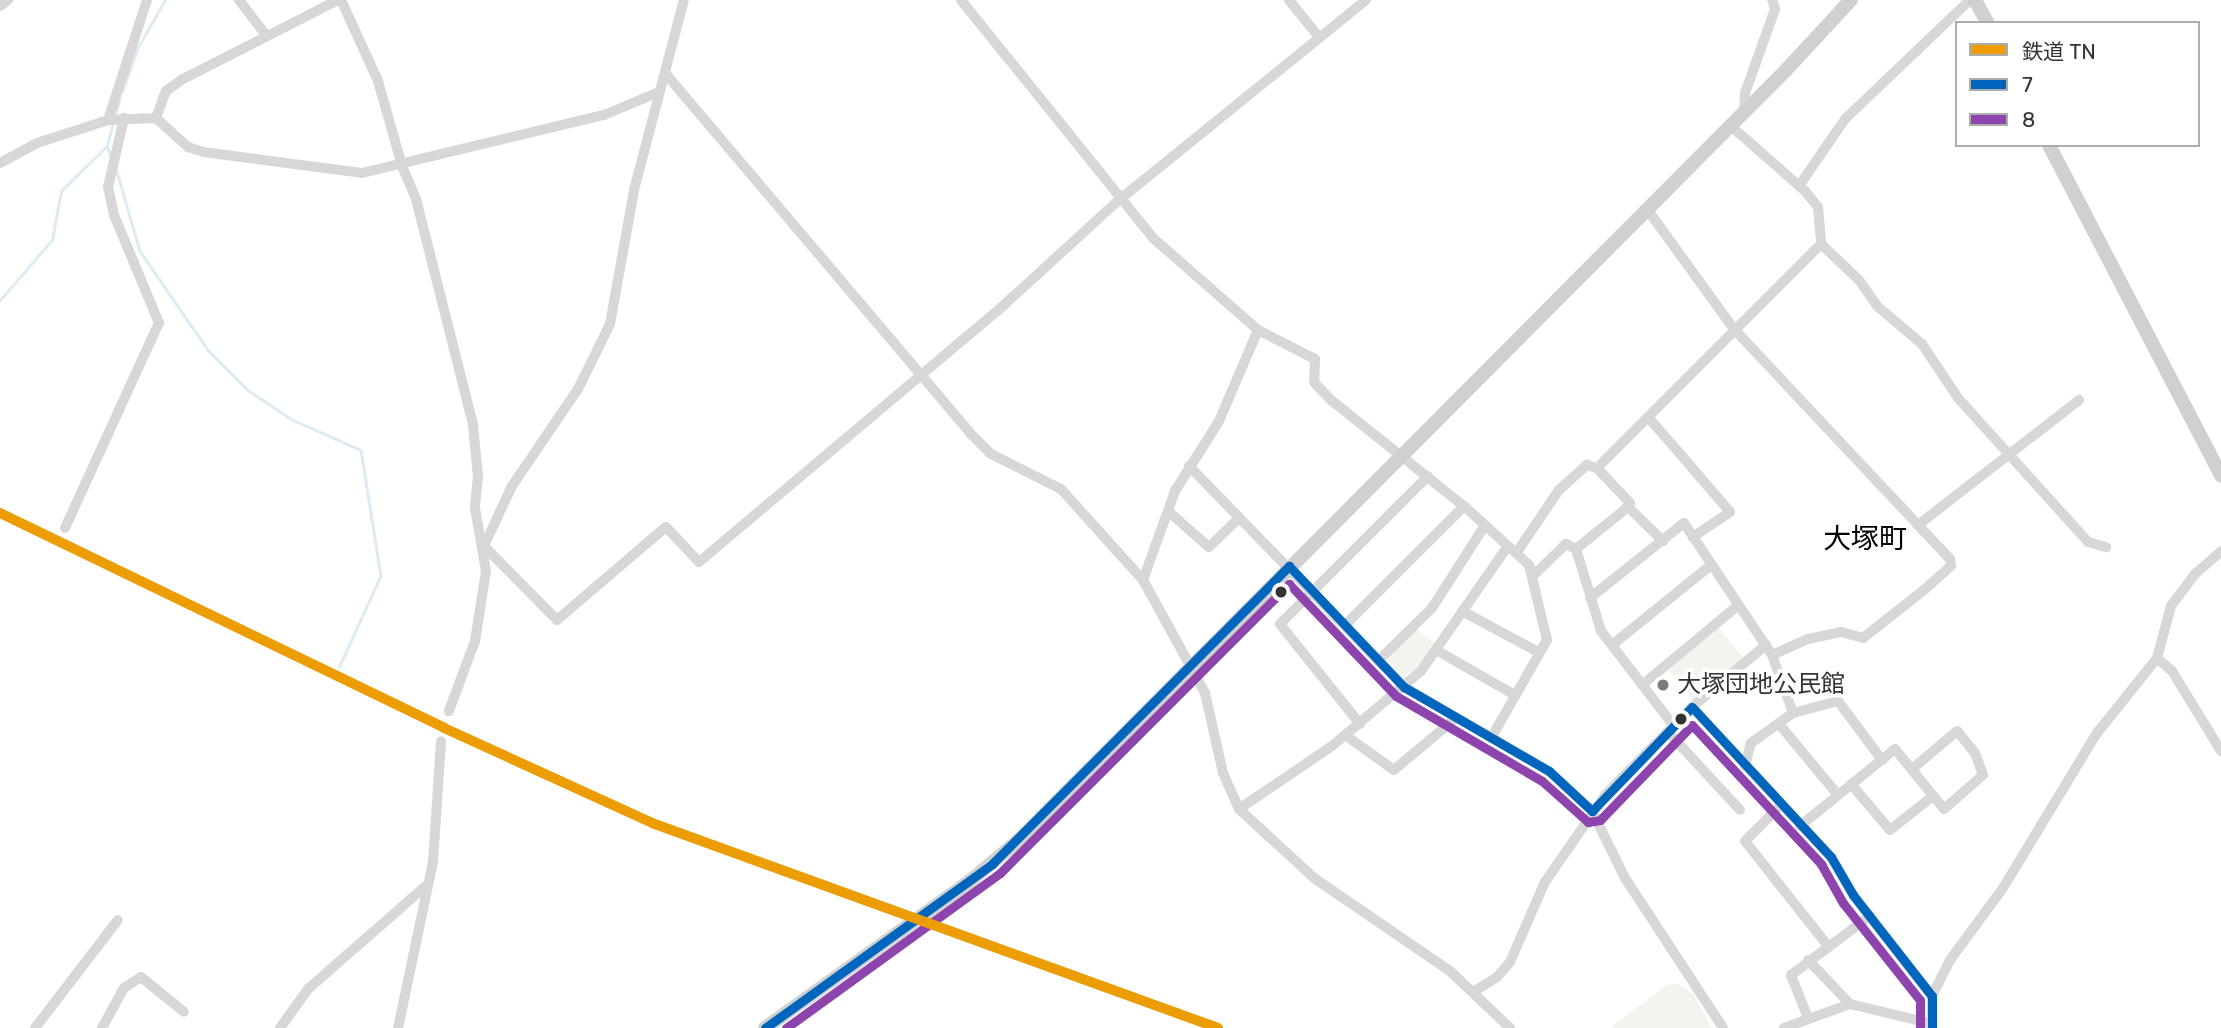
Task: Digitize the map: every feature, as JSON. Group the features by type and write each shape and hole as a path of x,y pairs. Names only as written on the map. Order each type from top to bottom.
{"street":[{"path":"0,6 8,0"},
{"path":"108,120 147,0"},
{"path":"239,0 266,35"},
{"path":"156,118 166,91 266,35 340,0 378,81 402,166 426,233 473,425 478,477 475,508 484,546 486,571 475,641 449,711"},
{"path":"484,546 517,477 578,389 610,324 634,190 684,0"},
{"path":"961,0 1119,200 1153,238 1258,330 1315,359 1314,382 1517,552 1534,575 1546,640 1491,738"},
{"path":"1289,0 1320,37"},
{"path":"484,546 557,620 666,527 699,562 921,376 1119,200 1366,0"},
{"path":"1744,113 1745,93 1775,9 1772,0"},
{"path":"765,1028 985,870 1066,793 1289,566 1744,113 1851,0"},
{"path":"1799,186 1845,119 1973,0 1987,21"},
{"path":"665,74 921,376 991,454 1048,481 1072,499 1143,580 1192,665 1205,694 1223,773 1239,809 1314,878 1450,971 1510,1028"},
{"path":"0,163 37,143 108,120 156,118 188,147 215,155 327,172 362,173 402,166 604,115 659,92"},
{"path":"65,528 159,323 114,215 108,187 124,118"},
{"path":"1731,126 1818,206 1821,244 1859,280 1877,306 1922,344 1958,398 2088,542 2106,547"},
{"path":"2050,147 2221,476"},
{"path":"1647,209 1734,329 1951,559 1951,566 1863,638 1841,632 1808,639 1772,655"},
{"path":"1597,468 1821,244"},
{"path":"1143,580 1189,466 1219,421 1258,330"},
{"path":"1918,525 2079,400"},
{"path":"1649,418 1730,512 1693,537"},
{"path":"1189,466 1404,687 1549,771 1592,811 1625,878 1723,1028"},
{"path":"1517,552 1559,490 1587,466 1597,468 1630,503 1576,549"},
{"path":"1360,724 1280,624 1427,476"},
{"path":"1345,625 1464,506"},
{"path":"1628,507 1663,541"},
{"path":"1170,512 1209,547 1239,518"},
{"path":"1590,598 1684,523 1772,655 1793,713"},
{"path":"1378,660 1432,608 1485,525"},
{"path":"1534,575 1566,544 1576,549 1601,631 1671,729 1740,810"},
{"path":"1239,809 1360,724 1404,687 1436,650 1508,546"},
{"path":"1808,960 1850,1004 1930,1026 1932,996 1951,960 2003,888 2097,733 2157,658 2171,606 2195,574 2221,551"},
{"path":"1612,645 1711,565"},
{"path":"1642,685 1737,606"},
{"path":"1462,611 1538,652"},
{"path":"1473,992 1510,962 1545,882 1592,811 1692,707 1766,645"},
{"path":"1436,650 1515,695"},
{"path":"2157,658 2172,671 2221,751"},
{"path":"1745,766 1751,743 1793,713 1838,701 1882,760"},
{"path":"1692,707 1780,806 1831,857 1870,916 1932,996"},
{"path":"1345,735 1394,770 1457,717"},
{"path":"1779,724 1838,795"},
{"path":"1800,826 1895,749 1944,809 1983,775 1975,753 1957,732 1912,769"},
{"path":"398,1028 427,884 441,741"},
{"path":"1851,784 1890,830 1933,796"},
{"path":"1780,806 1745,841 1828,946"},
{"path":"280,1028 295,1002 427,884"},
{"path":"1808,1018 1791,975 1870,916"},
{"path":"34,1028 118,920"},
{"path":"102,1028 124,988 141,977 184,1012"},
{"path":"1784,1028 1850,1004"}],"shaded area":[{"path":"1718,627 1744,658 1693,701 1668,670"},
{"path":"1416,629 1436,644 1418,668 1401,678 1388,664 1389,657"},
{"path":"1679,984 1694,995 1712,1028 1610,1028 1667,985"}],"waterway":[{"path":"122,92 138,47 165,0"},
{"path":"115,115 120,98"},
{"path":"0,300 52,240 61,191 107,146 113,122"},
{"path":"107,146 111,156"},
{"path":"116,168 140,251 208,350 248,390 293,420 361,450 381,576 340,666"}],"rail line":[{"name":"TN","path":"0,513 444,728 652,823 1218,1028"}],"transit line":[{"name":"7","path":"1289,566 1404,687 1549,771 1592,811"},
{"name":"7","path":"765,1028 992,864 1289,566"},
{"name":"8","path":"786,1028 1000,873 1289,584 1396,696 1542,781 1588,822 1600,820 1692,725 1821,864 1843,903 1920,1000 1920,1028"},
{"name":"7","path":"1692,707 1831,857 1853,895 1932,996 1932,1028"},
{"name":"7","path":"1592,811 1692,707"}],"place":[{"name":"大塚団地公民館","path":"1663,685"}],"district":[{"name":"大塚町","path":"1865,539"}]}
